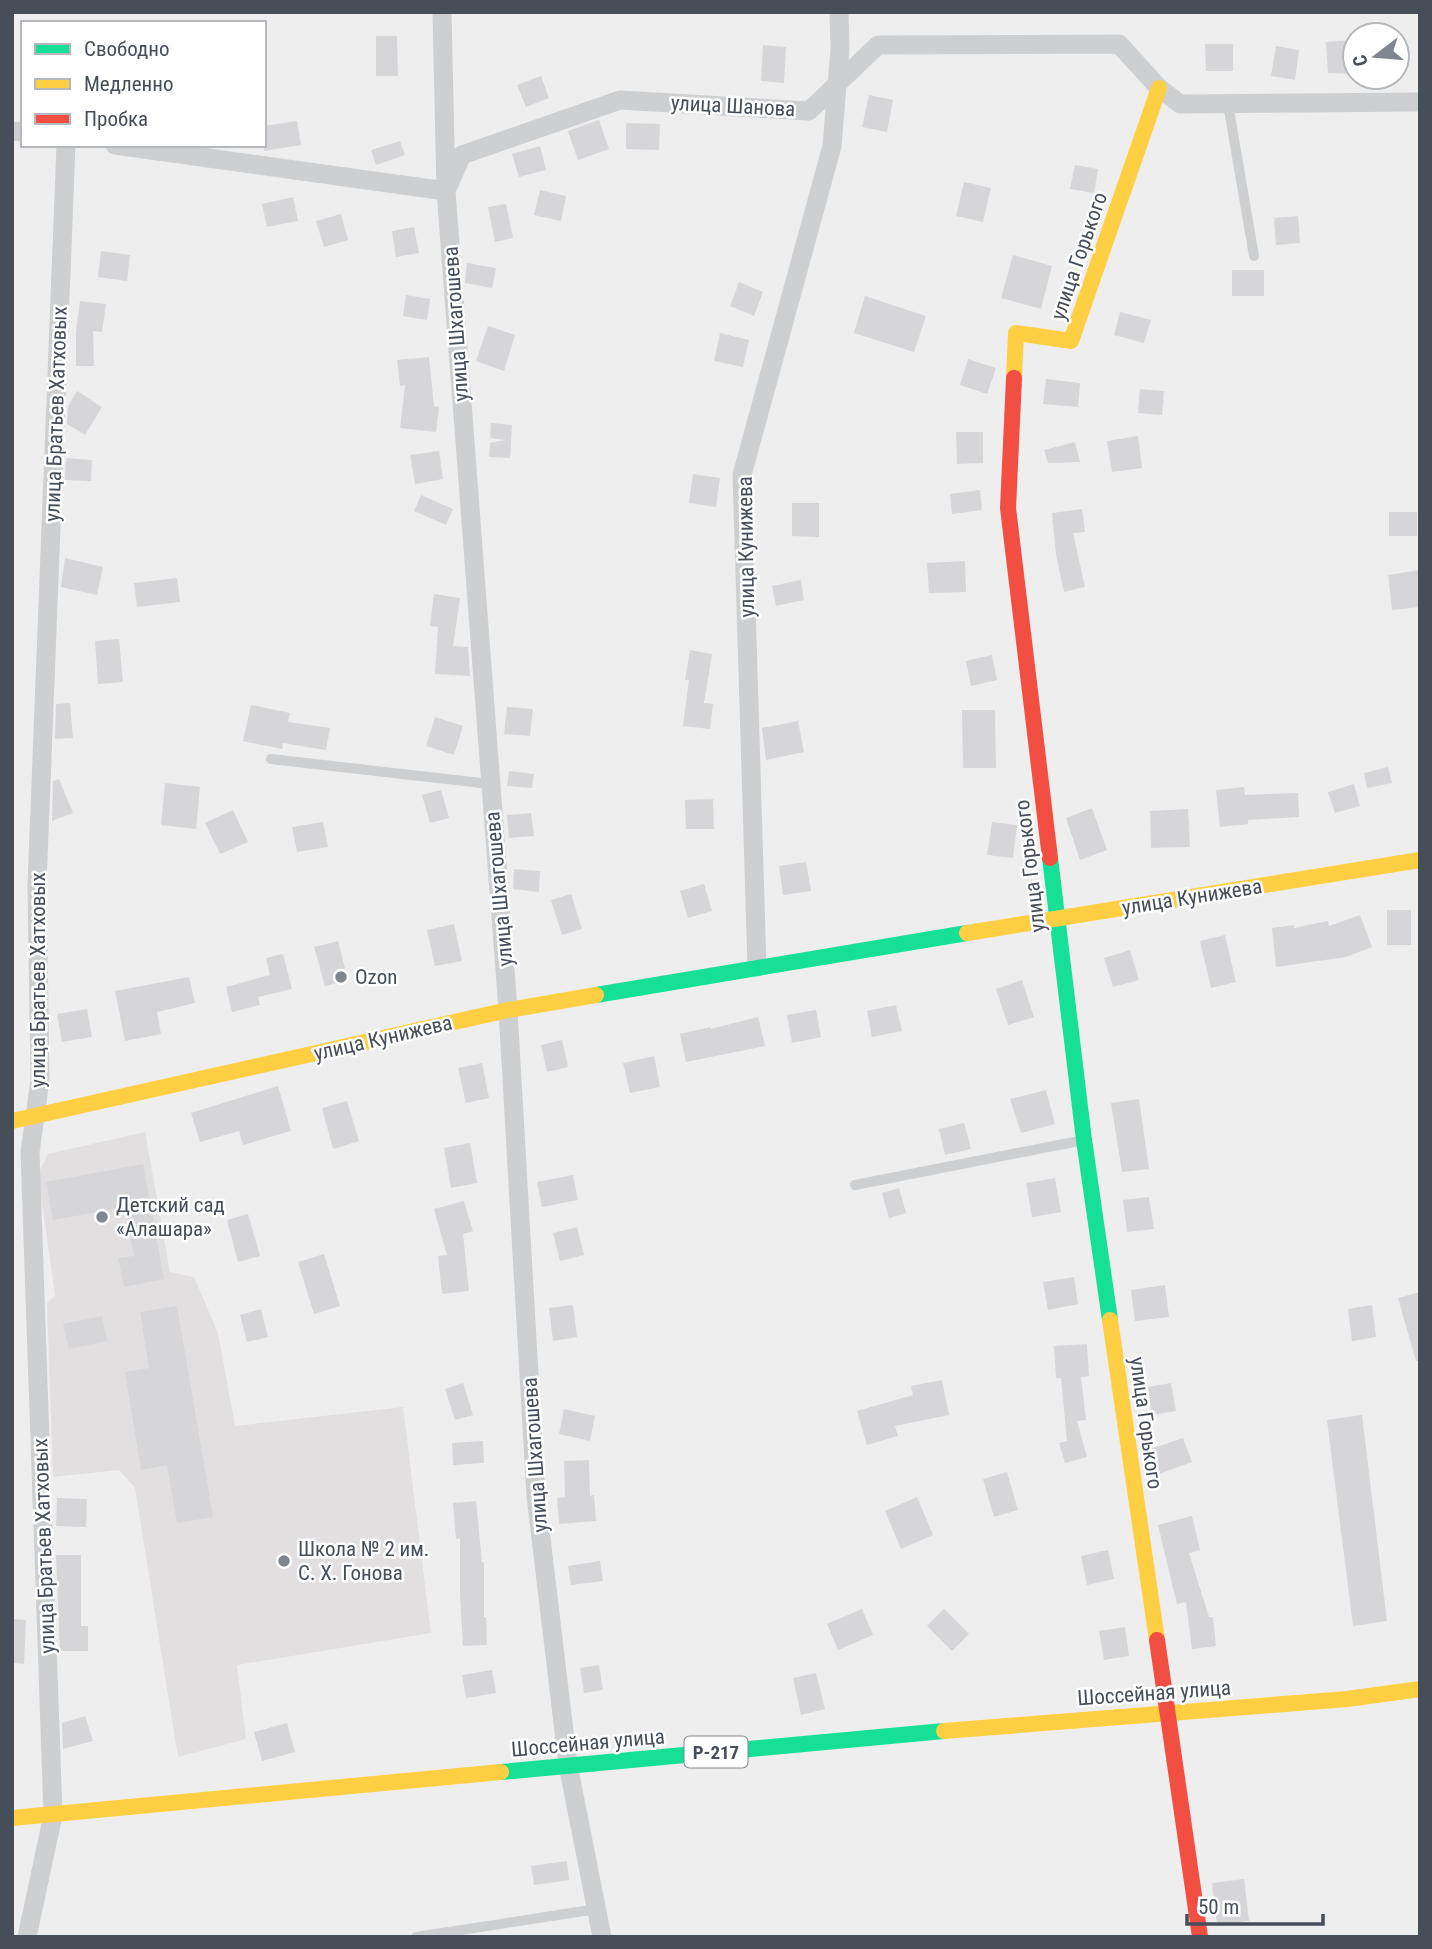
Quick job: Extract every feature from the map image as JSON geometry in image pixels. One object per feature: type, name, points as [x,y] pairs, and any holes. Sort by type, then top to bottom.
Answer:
[{"type":"main road","name":"улица Горького","points":[[1159,88],[1071,341],[1016,333],[1008,508],[1084,1140],[1200,1937]]},
{"type":"main road","name":"улица Кунижева","points":[[12,1121],[508,1010],[1420,860]]},
{"type":"main road","name":"Шоссейная улица","points":[[12,1818],[568,1765],[1348,1699],[1420,1689]]},
{"type":"street","name":"улица Шхагошева","points":[[442,12],[446,191],[508,1010],[536,1496],[568,1765],[602,1937]]},
{"type":"street","name":"улица Кунижева","points":[[757,967],[742,475],[832,146],[840,49],[839,12]]},
{"type":"street","name":"улица Шанова","points":[[446,191],[462,155],[620,100],[809,111],[878,46],[1119,44],[1159,88],[1180,104],[1420,102]]},
{"type":"street","name":"улица Братьев Хатховых","points":[[27,1937],[53,1815],[30,1152],[40,1080],[37,885],[66,147]]},
{"type":"street","points":[[129,147],[446,191]]},
{"type":"lane","points":[[1228,104],[1254,256]]},
{"type":"lane","points":[[271,760],[490,784]]},
{"type":"lane","points":[[855,1185],[1084,1140]]},
{"type":"lane","points":[[416,1937],[597,1909]]},
{"type":"shaded area","name":"Школа № 2 им. С. Х. Гонова","points":[[145,1132],[170,1272],[194,1277],[218,1333],[235,1426],[403,1407],[431,1633],[237,1665],[246,1739],[178,1757],[135,1488],[119,1470],[53,1477],[47,1303],[55,1295],[38,1174],[48,1154]]},
{"type":"building","points":[[376,36],[397,36],[398,76],[376,76]]},
{"type":"building","points":[[1341,41],[1341,73],[1328,73],[1326,42]]},
{"type":"building","points":[[1205,44],[1233,44],[1233,71],[1206,71]]},
{"type":"building","points":[[763,45],[786,47],[784,83],[761,81]]},
{"type":"building","points":[[1276,46],[1299,50],[1295,80],[1271,76]]},
{"type":"building","points":[[541,76],[549,98],[526,107],[517,85]]},
{"type":"building","points":[[869,95],[893,100],[887,132],[862,127]]},
{"type":"building","points":[[599,120],[609,149],[578,160],[568,131]]},
{"type":"building","points":[[297,121],[301,145],[264,151],[266,126]]},
{"type":"building","points":[[626,123],[660,124],[659,150],[626,149]]},
{"type":"building","points":[[400,141],[405,155],[376,165],[371,150]]},
{"type":"building","points":[[540,146],[546,170],[519,177],[512,154]]},
{"type":"building","points":[[1075,165],[1098,169],[1094,193],[1070,189]]},
{"type":"building","points":[[964,182],[991,188],[983,222],[956,216]]},
{"type":"building","points":[[540,190],[566,196],[561,221],[534,215]]},
{"type":"building","points":[[293,197],[298,221],[267,227],[262,204]]},
{"type":"building","points":[[506,204],[513,238],[495,242],[488,207]]},
{"type":"building","points":[[341,214],[348,240],[324,247],[316,221]]},
{"type":"building","points":[[1298,216],[1300,243],[1276,245],[1274,218]]},
{"type":"building","points":[[414,227],[419,253],[396,257],[392,231]]},
{"type":"building","points":[[101,251],[130,255],[127,281],[98,277]]},
{"type":"building","points":[[1013,255],[1052,266],[1041,309],[1001,298]]},
{"type":"building","points":[[467,263],[496,268],[492,288],[465,283]]},
{"type":"building","points":[[1232,270],[1264,270],[1264,296],[1232,296]]},
{"type":"building","points":[[739,282],[763,292],[754,316],[730,306]]},
{"type":"building","points":[[406,295],[430,299],[427,320],[403,316]]},
{"type":"building","points":[[865,296],[926,316],[914,352],[854,333]]},
{"type":"building","points":[[80,301],[106,304],[102,332],[93,331],[94,366],[76,366]]},
{"type":"building","points":[[1120,312],[1151,320],[1144,343],[1114,335]]},
{"type":"building","points":[[488,326],[515,335],[504,371],[476,361]]},
{"type":"building","points":[[720,333],[749,340],[743,367],[714,361]]},
{"type":"building","points":[[429,357],[434,406],[439,407],[436,432],[400,428],[405,385],[400,386],[397,360]]},
{"type":"building","points":[[968,359],[996,368],[987,394],[960,385]]},
{"type":"building","points":[[1046,379],[1080,383],[1078,407],[1043,404]]},
{"type":"building","points":[[1140,389],[1164,391],[1162,415],[1138,413]]},
{"type":"building","points":[[77,391],[102,407],[85,435],[67,424],[68,406]]},
{"type":"building","points":[[491,423],[512,425],[510,458],[489,457],[490,443],[505,440],[490,438]]},
{"type":"building","points":[[956,432],[983,432],[983,463],[957,464]]},
{"type":"building","points":[[1138,436],[1142,468],[1112,472],[1107,441]]},
{"type":"building","points":[[1075,442],[1080,462],[1048,463],[1044,450]]},
{"type":"building","points":[[439,451],[443,479],[415,484],[410,455]]},
{"type":"building","points":[[66,458],[92,460],[91,481],[65,480]]},
{"type":"building","points":[[693,474],[720,478],[716,507],[689,503]]},
{"type":"building","points":[[980,490],[982,510],[952,514],[950,494]]},
{"type":"building","points":[[421,495],[453,509],[446,525],[414,511]]},
{"type":"building","points":[[792,503],[819,503],[819,537],[792,536]]},
{"type":"building","points":[[1082,509],[1085,532],[1073,533],[1085,587],[1064,592],[1056,555],[1052,513]]},
{"type":"building","points":[[1389,512],[1417,512],[1417,536],[1389,536]]},
{"type":"building","points":[[65,558],[103,567],[97,595],[61,587]]},
{"type":"building","points":[[965,561],[966,592],[929,593],[927,563]]},
{"type":"building","points":[[1419,570],[1420,607],[1392,610],[1388,575]]},
{"type":"building","points":[[177,578],[180,602],[137,607],[134,583]]},
{"type":"building","points":[[801,580],[804,600],[776,606],[772,586]]},
{"type":"building","points":[[434,594],[460,598],[453,646],[468,647],[470,676],[435,674],[438,627],[430,626]]},
{"type":"building","points":[[119,639],[123,682],[98,684],[95,641]]},
{"type":"building","points":[[690,650],[712,654],[704,703],[713,704],[710,729],[683,726],[689,680],[685,680]]},
{"type":"building","points":[[992,655],[997,680],[971,686],[966,661]]},
{"type":"building","points":[[70,703],[73,738],[55,739],[56,704]]},
{"type":"building","points":[[251,705],[290,713],[288,722],[330,728],[326,750],[283,743],[282,749],[243,741]]},
{"type":"building","points":[[507,707],[533,709],[530,736],[504,734]]},
{"type":"building","points":[[962,710],[995,710],[996,768],[963,768]]},
{"type":"building","points":[[435,717],[463,726],[454,755],[426,746]]},
{"type":"building","points":[[798,721],[804,752],[766,760],[762,728]]},
{"type":"building","points":[[1388,767],[1392,783],[1367,788],[1364,773]]},
{"type":"building","points":[[509,771],[534,774],[532,788],[507,786]]},
{"type":"building","points":[[59,779],[73,813],[52,821],[53,781]]},
{"type":"building","points":[[165,783],[200,787],[196,829],[161,825]]},
{"type":"building","points":[[1354,784],[1360,806],[1335,813],[1328,792]]},
{"type":"building","points":[[1244,787],[1245,795],[1298,793],[1299,817],[1248,820],[1248,824],[1220,827],[1216,790]]},
{"type":"building","points":[[441,790],[449,818],[430,823],[422,795]]},
{"type":"building","points":[[713,799],[714,829],[686,829],[685,800]]},
{"type":"building","points":[[1092,808],[1107,850],[1080,860],[1066,818]]},
{"type":"building","points":[[1188,809],[1190,847],[1151,848],[1150,811]]},
{"type":"building","points":[[233,810],[248,842],[220,854],[205,823]]},
{"type":"building","points":[[531,813],[534,836],[509,838],[507,815]]},
{"type":"building","points":[[323,822],[328,847],[297,852],[292,827]]},
{"type":"building","points":[[992,822],[1017,825],[1013,858],[987,855]]},
{"type":"building","points":[[806,862],[811,891],[783,895],[779,866]]},
{"type":"building","points":[[514,869],[540,871],[539,892],[513,889]]},
{"type":"building","points":[[704,884],[712,911],[688,918],[680,891]]},
{"type":"building","points":[[571,894],[582,929],[562,935],[551,900]]},
{"type":"building","points":[[1387,910],[1411,910],[1411,945],[1387,945]]},
{"type":"building","points":[[1360,915],[1372,947],[1346,957],[1276,967],[1272,928],[1294,925],[1294,928],[1328,921],[1329,926]]},
{"type":"building","points":[[454,924],[462,961],[435,966],[427,930]]},
{"type":"building","points":[[1225,935],[1236,982],[1211,988],[1200,941]]},
{"type":"building","points":[[338,941],[348,980],[325,986],[314,947]]},
{"type":"building","points":[[1130,950],[1139,980],[1113,987],[1104,958]]},
{"type":"building","points":[[283,954],[292,989],[258,997],[260,1005],[232,1012],[226,987],[270,975],[266,958]]},
{"type":"building","points":[[189,977],[195,1003],[157,1012],[161,1034],[125,1041],[115,991]]},
{"type":"building","points":[[1022,980],[1034,1017],[1008,1025],[996,989]]},
{"type":"building","points":[[896,1005],[902,1031],[872,1037],[867,1011]]},
{"type":"building","points":[[87,1009],[92,1037],[62,1042],[57,1014]]},
{"type":"building","points":[[816,1010],[821,1037],[792,1043],[787,1015]]},
{"type":"building","points":[[758,1017],[765,1046],[686,1062],[680,1034]]},
{"type":"building","points":[[562,1040],[568,1067],[547,1072],[541,1045]]},
{"type":"building","points":[[654,1056],[660,1087],[630,1093],[623,1063]]},
{"type":"building","points":[[482,1063],[489,1098],[466,1103],[458,1068]]},
{"type":"building","points":[[278,1086],[291,1131],[243,1145],[239,1131],[200,1142],[191,1113]]},
{"type":"building","points":[[1046,1090],[1055,1124],[1021,1133],[1010,1099]]},
{"type":"building","points":[[1139,1099],[1149,1169],[1122,1172],[1111,1103]]},
{"type":"building","points":[[347,1101],[359,1141],[333,1149],[322,1108]]},
{"type":"building","points":[[964,1123],[971,1149],[945,1155],[939,1129]]},
{"type":"building","points":[[470,1143],[477,1183],[451,1188],[444,1148]]},
{"type":"building","points":[[143,1164],[164,1279],[124,1287],[118,1258],[134,1256],[125,1207],[53,1220],[46,1182]]},
{"type":"building","points":[[573,1175],[578,1200],[542,1207],[537,1182]]},
{"type":"building","points":[[1055,1178],[1061,1212],[1032,1217],[1026,1183]]},
{"type":"building","points":[[899,1188],[906,1213],[889,1218],[882,1193]]},
{"type":"building","points":[[1149,1197],[1154,1229],[1127,1232],[1123,1200]]},
{"type":"building","points":[[464,1201],[473,1231],[463,1234],[469,1291],[442,1294],[438,1256],[447,1255],[434,1209]]},
{"type":"building","points":[[248,1214],[260,1256],[238,1262],[227,1220]]},
{"type":"building","points":[[577,1227],[584,1255],[560,1261],[553,1233]]},
{"type":"building","points":[[324,1254],[340,1306],[314,1314],[298,1262]]},
{"type":"building","points":[[1074,1277],[1078,1304],[1048,1310],[1043,1282]]},
{"type":"building","points":[[1165,1285],[1169,1317],[1135,1321],[1131,1290]]},
{"type":"building","points":[[1420,1292],[1420,1360],[1416,1361],[1398,1298]]},
{"type":"building","points":[[573,1305],[577,1337],[553,1341],[549,1308]]},
{"type":"building","points":[[1372,1305],[1376,1337],[1352,1341],[1348,1309]]},
{"type":"building","points":[[177,1306],[213,1517],[177,1523],[167,1465],[141,1470],[125,1372],[149,1368],[140,1312]]},
{"type":"building","points":[[261,1309],[268,1337],[247,1342],[240,1315]]},
{"type":"building","points":[[102,1316],[107,1341],[69,1349],[63,1324]]},
{"type":"building","points":[[1087,1344],[1089,1376],[1081,1377],[1086,1420],[1077,1421],[1087,1457],[1065,1463],[1059,1443],[1067,1441],[1061,1378],[1056,1378],[1054,1346]]},
{"type":"building","points":[[942,1380],[949,1415],[895,1426],[898,1436],[867,1445],[857,1411],[913,1395],[911,1386]]},
{"type":"building","points":[[463,1383],[473,1415],[455,1420],[445,1389]]},
{"type":"building","points":[[1171,1383],[1176,1411],[1152,1415],[1148,1387]]},
{"type":"building","points":[[564,1409],[595,1416],[590,1441],[559,1434]]},
{"type":"building","points":[[1362,1415],[1387,1621],[1353,1626],[1327,1420]]},
{"type":"building","points":[[1183,1438],[1192,1462],[1156,1475],[1148,1450]]},
{"type":"building","points":[[483,1441],[484,1463],[453,1465],[452,1443]]},
{"type":"building","points":[[589,1460],[590,1496],[594,1495],[596,1521],[559,1524],[557,1498],[565,1497],[564,1461]]},
{"type":"building","points":[[1007,1472],[1018,1510],[994,1517],[983,1479]]},
{"type":"building","points":[[917,1497],[933,1535],[901,1549],[885,1511]]},
{"type":"building","points":[[57,1498],[87,1499],[86,1527],[56,1526]]},
{"type":"building","points":[[476,1501],[484,1562],[487,1645],[463,1646],[460,1538],[456,1539],[453,1503]]},
{"type":"building","points":[[1192,1516],[1200,1550],[1189,1553],[1209,1617],[1213,1617],[1216,1646],[1192,1649],[1186,1602],[1177,1604],[1158,1525]]},
{"type":"building","points":[[1108,1550],[1114,1579],[1087,1585],[1081,1556]]},
{"type":"building","points":[[56,1555],[81,1555],[81,1626],[88,1626],[88,1651],[60,1651]]},
{"type":"building","points":[[600,1561],[603,1581],[571,1585],[568,1566]]},
{"type":"building","points":[[862,1609],[873,1635],[838,1650],[827,1624]]},
{"type":"building","points":[[944,1609],[969,1634],[952,1651],[927,1626]]},
{"type":"building","points":[[12,1619],[26,1620],[24,1664],[12,1663]]},
{"type":"building","points":[[1125,1627],[1129,1656],[1104,1660],[1099,1631]]},
{"type":"building","points":[[599,1665],[603,1690],[584,1693],[580,1668]]},
{"type":"building","points":[[492,1670],[496,1693],[466,1698],[462,1675]]},
{"type":"building","points":[[816,1673],[825,1709],[801,1715],[793,1678]]},
{"type":"building","points":[[85,1716],[93,1741],[63,1749],[62,1723]]},
{"type":"building","points":[[287,1723],[295,1752],[262,1761],[254,1732]]},
{"type":"building","points":[[567,1861],[569,1880],[534,1885],[531,1866]]},
{"type":"building","points":[[1244,1879],[1249,1921],[1217,1925],[1212,1883]]},
{"type":"traffic: fast","points":[[1050,858],[1084,1140],[1110,1320]]},
{"type":"traffic: fast","points":[[596,995],[967,933]]},
{"type":"traffic: fast","points":[[501,1772],[944,1731]]},
{"type":"traffic: slow","points":[[1014,378],[1016,333],[1071,341],[1159,88]]},
{"type":"traffic: slow","points":[[967,933],[1420,860]]},
{"type":"traffic: slow","points":[[12,1121],[508,1010],[596,995]]},
{"type":"traffic: slow","points":[[1110,1320],[1157,1640]]},
{"type":"traffic: slow","points":[[944,1731],[1347,1699],[1420,1689]]},
{"type":"traffic: slow","points":[[12,1818],[501,1772]]},
{"type":"traffic: jam","points":[[1014,378],[1008,508],[1050,858]]},
{"type":"traffic: jam","points":[[1157,1640],[1200,1937]]},
{"type":"place","name":"Ozon","points":[[341,977]]},
{"type":"place","name":"Детский сад «Алашара»","points":[[102,1217]]},
{"type":"place","name":"Школа № 2 им. С. Х. Гонова","points":[[284,1561]]}]
